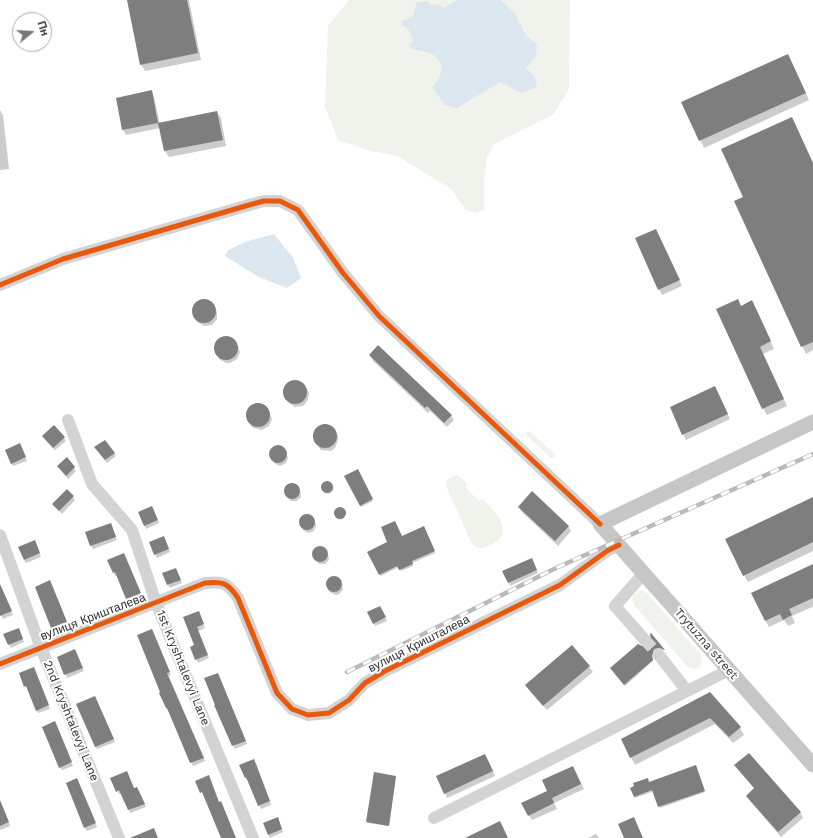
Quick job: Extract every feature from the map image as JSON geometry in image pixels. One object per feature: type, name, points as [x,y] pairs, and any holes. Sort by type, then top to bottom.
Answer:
[{"type":"main road","points":[[600,524],[813,422]]},
{"type":"main road","name":"Trytuzna street","points":[[600,524],[813,765]]},
{"type":"street","points":[[0,285],[63,259],[264,200],[280,201],[298,210],[343,273],[379,316],[600,524]]},
{"type":"street","name":"1st Kryshtalevyi Lane","points":[[68,420],[92,484],[132,530],[156,603],[253,838]]},
{"type":"street","name":"2nd Kryshtalevyi Lane","points":[[0,535],[41,648],[119,838]]},
{"type":"street","name":"вулиця Кришталева","points":[[0,664],[205,583],[217,582],[230,586],[238,598],[277,693],[292,709],[308,715],[329,713],[349,700],[365,683],[385,671],[560,585],[607,551],[619,545]]},
{"type":"street","points":[[644,573],[615,606],[644,639]]},
{"type":"street","points":[[658,655],[688,691]]},
{"type":"street","points":[[434,818],[729,670]]},
{"type":"shaded area","points":[[349,0],[570,0],[569,88],[554,114],[494,144],[487,157],[484,181],[484,209],[477,213],[466,210],[451,189],[398,156],[371,151],[338,140],[325,106],[328,26]]},
{"type":"shaded area","points":[[456,0],[500,0],[514,12],[527,37],[537,44],[536,56],[526,68],[535,77],[537,87],[521,93],[500,82],[457,108],[445,105],[432,87],[441,72],[440,62],[433,54],[413,49],[408,46],[413,41],[409,31],[402,25],[401,21],[412,16],[418,2],[428,1],[431,5],[439,4],[443,8]]},
{"type":"shaded area","points":[[274,234],[293,258],[301,278],[287,288],[259,277],[225,256],[228,250],[248,241]]},
{"type":"shaded area","points":[[529,431],[555,454],[555,458],[551,458],[527,436],[527,432]]},
{"type":"shaded area","points":[[456,475],[467,484],[465,487],[479,501],[482,499],[496,513],[501,522],[503,532],[498,541],[479,548],[476,547],[470,540],[447,488],[446,483],[448,479]]},
{"type":"shaded area","points":[[641,590],[647,593],[700,654],[702,660],[700,667],[693,669],[687,666],[634,605],[632,598],[636,592]]},
{"type":"building","points":[[127,0],[187,0],[198,53],[140,65]]},
{"type":"building","points":[[788,54],[806,93],[699,141],[681,102]]},
{"type":"building","points":[[152,90],[158,123],[122,130],[116,98]]},
{"type":"building","points":[[217,111],[223,140],[164,151],[158,123]]},
{"type":"building","points":[[792,117],[813,163],[813,342],[801,347],[734,201],[743,197],[721,149]]},
{"type":"building","points":[[656,229],[680,280],[658,290],[635,238]]},
{"type":"building","points":[[204,299],[213,302],[216,311],[213,320],[204,323],[195,320],[192,311],[195,302]]},
{"type":"building","points":[[738,299],[741,306],[752,300],[771,341],[760,347],[784,399],[762,409],[716,309]]},
{"type":"building","points":[[226,336],[235,339],[238,348],[235,357],[226,360],[217,357],[214,348],[217,339]]},
{"type":"building","points":[[378,345],[452,415],[444,423],[427,406],[425,408],[369,355]]},
{"type":"building","points":[[295,380],[304,383],[307,392],[304,401],[295,404],[286,401],[283,392],[286,383]]},
{"type":"building","points":[[715,386],[728,414],[682,435],[670,407]]},
{"type":"building","points":[[258,403],[267,406],[270,415],[267,424],[258,427],[249,424],[246,415],[249,406]]},
{"type":"building","points":[[325,424],[334,427],[337,436],[334,445],[325,448],[316,445],[313,436],[316,427]]},
{"type":"building","points":[[54,425],[65,437],[53,448],[42,436]]},
{"type":"building","points":[[105,440],[115,453],[105,460],[94,447]]},
{"type":"building","points":[[20,443],[26,457],[11,464],[5,450]]},
{"type":"building","points":[[278,445],[284,448],[287,454],[284,460],[278,463],[272,460],[269,454],[272,448]]},
{"type":"building","points":[[67,457],[75,467],[66,476],[57,466]]},
{"type":"building","points":[[358,469],[373,499],[360,506],[344,476]]},
{"type":"building","points":[[325,481],[329,481],[333,487],[329,493],[325,493],[321,489],[321,485]]},
{"type":"building","points":[[292,483],[298,485],[300,491],[298,497],[292,499],[286,497],[284,491],[286,485]]},
{"type":"building","points":[[67,489],[74,496],[59,511],[52,504]]},
{"type":"building","points":[[532,491],[569,526],[555,541],[518,507]]},
{"type":"building","points":[[813,497],[813,542],[743,576],[725,539]]},
{"type":"building","points":[[152,506],[158,520],[144,526],[138,512]]},
{"type":"building","points":[[338,507],[342,507],[346,513],[342,519],[338,519],[334,515],[334,511]]},
{"type":"building","points":[[307,514],[313,516],[315,522],[313,528],[307,530],[301,528],[299,522],[301,516]]},
{"type":"building","points":[[395,521],[402,536],[424,526],[435,551],[412,561],[413,564],[399,570],[397,566],[379,575],[367,552],[387,542],[381,527]]},
{"type":"building","points":[[111,523],[116,537],[90,546],[85,532]]},
{"type":"building","points":[[164,536],[169,549],[154,555],[149,542]]},
{"type":"building","points":[[35,540],[40,553],[24,560],[18,547]]},
{"type":"building","points":[[320,546],[326,548],[328,554],[326,560],[320,562],[314,560],[312,554],[314,548]]},
{"type":"building","points":[[124,553],[141,593],[126,599],[115,572],[113,573],[107,560]]},
{"type":"building","points":[[532,558],[537,570],[508,583],[502,571]]},
{"type":"building","points":[[813,564],[813,598],[789,609],[792,615],[783,620],[780,614],[765,621],[751,593]]},
{"type":"building","points":[[176,568],[181,580],[167,585],[162,573]]},
{"type":"building","points":[[334,576],[340,578],[342,584],[340,590],[334,592],[328,590],[326,584],[328,578]]},
{"type":"building","points":[[50,580],[67,622],[51,628],[35,587]]},
{"type":"building","points":[[0,584],[12,611],[0,616]]},
{"type":"building","points":[[380,606],[386,617],[373,624],[367,612]]},
{"type":"building","points":[[199,611],[204,624],[197,627],[208,655],[195,660],[190,647],[194,645],[183,617]]},
{"type":"building","points":[[19,628],[23,639],[8,645],[3,634]]},
{"type":"building","points":[[152,629],[170,672],[167,673],[204,758],[190,763],[167,708],[159,693],[160,692],[137,635]]},
{"type":"building","points":[[651,633],[665,650],[658,648],[654,649],[652,656],[653,660],[624,685],[610,668],[638,644],[642,646],[649,645],[651,641]]},
{"type":"building","points":[[572,645],[590,666],[543,706],[525,685]]},
{"type":"building","points":[[75,649],[83,668],[64,675],[57,657]]},
{"type":"building","points":[[34,667],[49,705],[36,711],[19,673]]},
{"type":"building","points":[[218,673],[246,741],[232,746],[204,678]]},
{"type":"building","points":[[710,692],[741,727],[729,737],[710,718],[630,758],[621,739]]},
{"type":"building","points":[[95,696],[114,739],[95,747],[76,704]]},
{"type":"building","points":[[55,721],[72,762],[59,768],[42,727]]},
{"type":"building","points":[[749,753],[801,812],[778,832],[746,796],[754,788],[734,765]]},
{"type":"building","points":[[485,754],[493,771],[444,794],[436,776]]},
{"type":"building","points":[[254,759],[270,801],[258,806],[246,777],[245,778],[239,765]]},
{"type":"building","points":[[696,765],[705,791],[658,807],[652,790],[634,797],[630,788],[634,786],[633,783],[648,778],[649,782]]},
{"type":"building","points":[[573,766],[581,784],[552,798],[554,803],[528,816],[521,803],[547,791],[542,780]]},
{"type":"building","points":[[127,771],[134,788],[137,787],[145,804],[128,810],[119,790],[116,792],[110,778]]},
{"type":"building","points":[[374,772],[396,776],[389,826],[366,822]]},
{"type":"building","points":[[209,775],[219,802],[221,801],[236,838],[221,838],[202,792],[200,793],[195,781]]},
{"type":"building","points":[[77,778],[96,823],[84,828],[66,783]]},
{"type":"building","points":[[0,800],[9,822],[0,826]]},
{"type":"building","points":[[278,817],[282,829],[268,835],[263,823]]},
{"type":"building","points":[[634,817],[643,838],[624,838],[618,824]]},
{"type":"building","points":[[500,821],[508,838],[465,838]]},
{"type":"building","points":[[154,828],[158,838],[130,838]]},
{"type":"tunnel","points":[[644,639],[659,655]]},
{"type":"railway","points":[[347,672],[556,568],[813,454]]},
{"type":"cycle path","points":[[0,285],[63,259],[249,205],[264,201],[280,201],[298,210],[343,273],[379,316],[600,524]]},
{"type":"cycle path","points":[[0,664],[205,583],[216,582],[228,586],[238,598],[277,693],[292,709],[308,715],[329,713],[349,700],[365,683],[385,671],[560,585],[607,551],[619,545]]}]
